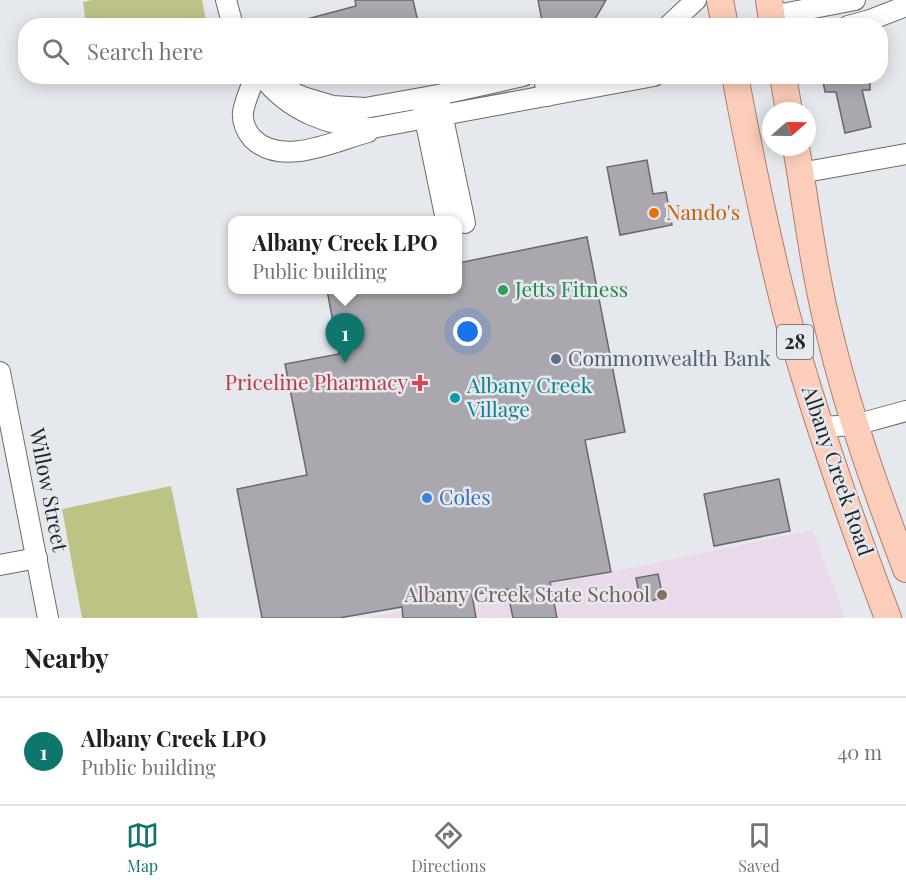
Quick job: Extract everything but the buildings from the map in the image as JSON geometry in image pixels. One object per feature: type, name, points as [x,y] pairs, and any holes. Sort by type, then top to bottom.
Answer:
[{"type":"main road","points":[[720,0],[723,18]]},
{"type":"main road","name":"Albany Creek Road","points":[[737,84],[775,268],[787,313],[824,434],[887,616]]},
{"type":"main road","points":[[784,84],[787,102]]},
{"type":"main road","name":"Albany Creek Road","points":[[797,156],[813,255],[829,332],[855,425],[906,569]]},
{"type":"street","points":[[226,0],[231,18]]},
{"type":"street","points":[[677,18],[696,0]]},
{"type":"street","points":[[766,17],[855,0]]},
{"type":"street","points":[[875,18],[906,6]]},
{"type":"street","points":[[252,84],[243,118],[249,135],[266,148],[279,152],[297,151],[385,127],[611,84]]},
{"type":"street","points":[[269,84],[283,100],[301,111],[348,126],[385,127]]},
{"type":"street","points":[[281,84],[303,97],[344,108],[376,106],[488,84]]},
{"type":"street","points":[[523,84],[525,101]]},
{"type":"street","points":[[545,84],[547,96]]},
{"type":"street","points":[[429,96],[455,216]]},
{"type":"street","points":[[800,173],[906,154]]},
{"type":"street","name":"Willow Street","points":[[0,372],[48,618]]},
{"type":"street","points":[[824,434],[906,411]]},
{"type":"street","points":[[0,565],[37,558]]},
{"type":"shaded area","name":"Albany Creek State School","points":[[813,530],[845,618],[365,618],[611,572]]},
{"type":"green space","points":[[92,0],[202,0],[206,18],[85,18],[83,2]]},
{"type":"green space","points":[[171,486],[198,618],[82,618],[62,509]]},
{"type":"place","name":"Nando's","points":[[654,213]]},
{"type":"place","name":"Jetts Fitness","points":[[503,290]]},
{"type":"place","name":"Commonwealth Bank","points":[[556,359]]},
{"type":"place","name":"Albany Creek LPO","points":[[345,363]]},
{"type":"place","name":"Priceline Pharmacy","points":[[420,383]]},
{"type":"place","name":"Albany Creek Village","points":[[455,398]]},
{"type":"place","name":"Coles","points":[[427,498]]},
{"type":"place","name":"Albany Creek State School","points":[[662,595]]}]
